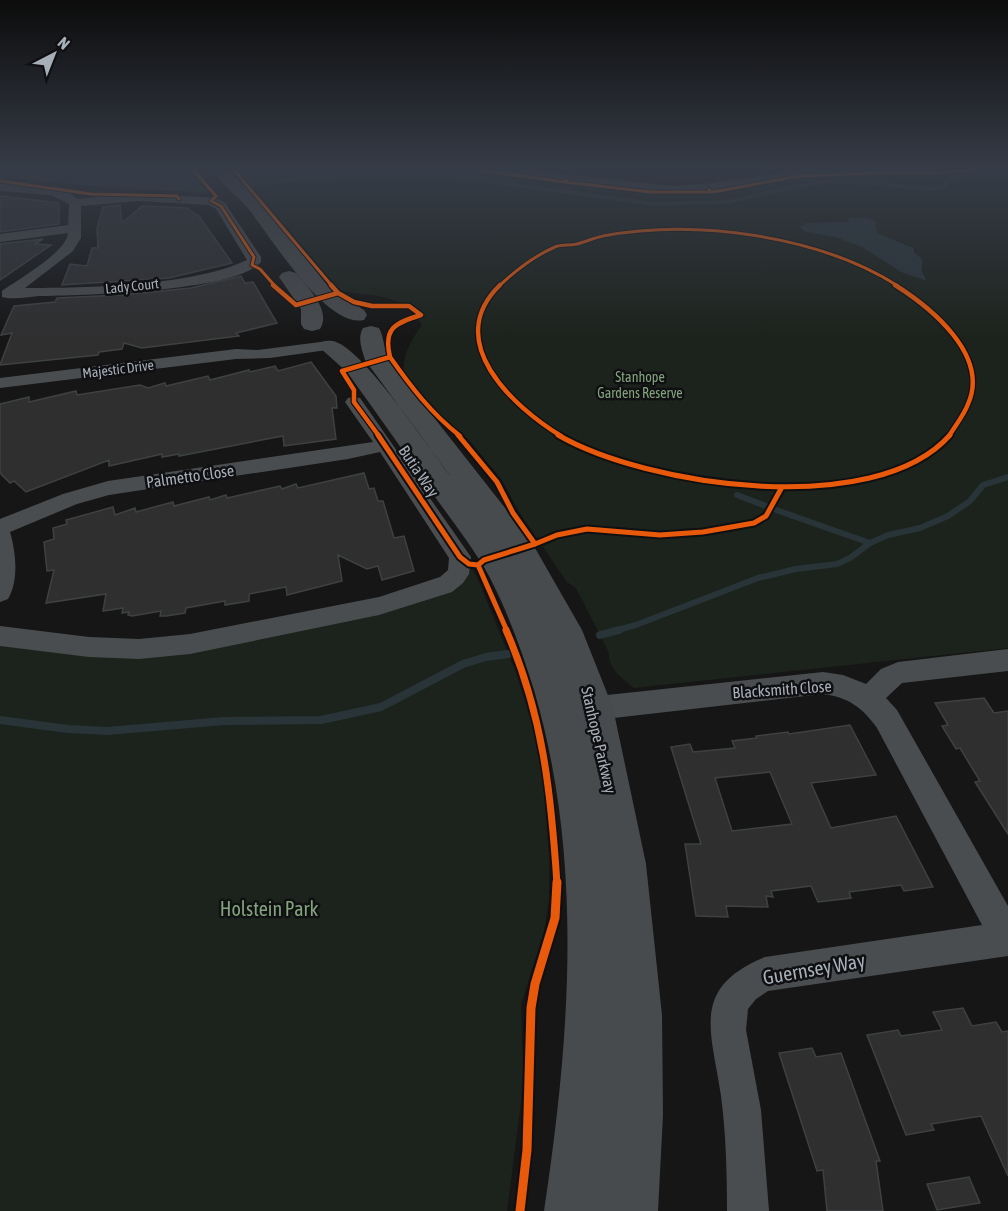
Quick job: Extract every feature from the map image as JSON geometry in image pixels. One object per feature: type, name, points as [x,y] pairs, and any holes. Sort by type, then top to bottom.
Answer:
[{"type":"main road","points":[[254,227],[308,302],[314,318],[311,326]]},
{"type":"main road","points":[[271,227],[324,294],[364,324]]},
{"type":"main road","points":[[311,326],[332,315],[364,324]]},
{"type":"main road","points":[[329,346],[359,342],[364,324]]},
{"type":"main road","name":"Stanhope Parkway","points":[[364,324],[377,360],[520,549],[563,670],[624,864],[637,1015],[636,1115],[629,1211]]},
{"type":"main road","name":"Stanhope Parkway","points":[[311,326],[309,335],[311,339],[329,346],[355,367],[482,540],[563,670],[589,914],[591,998],[588,1079],[573,1211]]},
{"type":"street","name":"Lady Court","points":[[5,295],[81,291],[232,273],[252,265],[255,260],[234,227]]},
{"type":"street","points":[[0,238],[75,228],[71,244],[60,257],[5,295]]},
{"type":"street","name":"Majestic Drive","points":[[236,354],[248,348],[282,339],[311,326]]},
{"type":"street","name":"Majestic Drive","points":[[0,383],[236,354],[249,356],[329,346]]},
{"type":"street","name":"Butia Way","points":[[0,636],[139,649],[190,644],[379,606],[444,586],[459,572],[460,557],[354,402]]},
{"type":"street","name":"Palmetto Close","points":[[0,528],[70,499],[108,488],[348,453],[385,445]]},
{"type":"street","points":[[0,533],[5,556],[0,593]]},
{"type":"street","points":[[868,698],[884,682],[898,673],[1008,660]]},
{"type":"street","name":"Blacksmith Close","points":[[563,670],[823,683],[849,687],[868,698],[887,719],[1008,939]]},
{"type":"street","name":"Guernsey Way","points":[[748,1211],[747,1167],[740,1095],[728,1040],[728,1024],[735,996],[744,986],[765,974],[1008,939]]},
{"type":"green space","name":"Stanhope Gardens Reserve","points":[[286,227],[1008,227],[1008,648],[634,688],[614,669],[609,653],[576,588],[567,582],[519,512],[502,480],[469,440],[439,415],[404,371],[406,353],[422,325],[406,307],[389,298],[345,292],[338,288]],"holes":[[[886,239],[897,240],[914,248],[927,281],[898,269],[883,259]]]},
{"type":"green space","name":"Holstein Park","points":[[469,569],[473,570],[479,582],[516,673],[531,721],[543,781],[549,856],[549,899],[544,931],[521,1005],[523,1067],[521,1102],[507,1211],[0,1211],[0,644],[98,657],[362,618],[410,605],[452,590]]},
{"type":"shaded area","points":[[799,227],[876,227],[877,233],[914,248],[914,252],[922,259],[922,271],[927,281],[901,272],[862,247],[835,237],[806,232]]},
{"type":"building","points":[[0,227],[40,227],[0,232]]},
{"type":"building","points":[[206,227],[232,263],[169,278],[62,285],[70,264],[87,266],[92,248],[98,248],[97,228]]},
{"type":"building","points":[[43,239],[35,244],[51,245],[0,280],[0,244]]},
{"type":"building","points":[[241,276],[245,283],[253,282],[277,323],[236,333],[239,336],[142,348],[124,343],[122,349],[99,352],[98,355],[0,365],[12,333],[1,335],[14,306],[55,302],[57,298],[191,288]]},
{"type":"building","points":[[311,362],[336,396],[337,408],[332,408],[336,439],[284,446],[283,436],[179,456],[179,454],[162,457],[162,454],[109,466],[109,460],[26,492],[14,481],[10,483],[0,473],[0,404],[29,397],[29,402],[76,391],[77,395],[140,385],[148,388],[165,383],[166,386],[208,376],[210,380],[275,366],[278,371]]},
{"type":"building","points":[[364,473],[369,489],[374,488],[378,501],[383,501],[394,538],[404,536],[414,571],[382,580],[378,566],[367,569],[338,555],[342,581],[287,595],[286,587],[249,594],[249,601],[225,605],[225,601],[186,608],[185,613],[166,616],[160,616],[161,611],[132,616],[128,615],[129,612],[122,613],[123,608],[103,611],[106,594],[46,603],[54,570],[47,571],[44,542],[54,539],[53,528],[67,524],[66,520],[113,507],[115,515],[135,508],[136,512],[173,502],[174,506],[209,497],[210,500],[226,495],[227,498],[280,486],[282,489],[296,484],[298,488]]},
{"type":"building","points":[[984,698],[994,713],[1008,711],[1008,834],[975,782],[980,781],[960,748],[956,749],[942,726],[948,725],[935,703]]},
{"type":"building","points":[[850,725],[876,775],[811,783],[831,828],[896,816],[933,887],[904,891],[901,885],[849,892],[851,898],[818,902],[811,886],[771,891],[773,897],[766,896],[768,907],[726,906],[728,917],[696,916],[685,844],[701,844],[671,747],[690,744],[693,752],[735,748],[732,741],[788,732],[789,734]],"holes":[[[770,772],[792,824],[732,831],[715,778]]]},
{"type":"building","points":[[963,1008],[972,1026],[996,1022],[1002,1032],[1008,1031],[1008,1176],[981,1116],[931,1124],[934,1130],[906,1135],[867,1035],[898,1030],[901,1036],[942,1030],[933,1012]]},
{"type":"building","points":[[812,1048],[816,1057],[841,1053],[880,1161],[876,1161],[883,1211],[827,1211],[823,1170],[817,1171],[779,1053]]},
{"type":"building","points":[[969,1177],[980,1203],[937,1210],[927,1184]]},
{"type":"waterway","points":[[870,543],[888,535],[920,528],[948,516],[970,501],[983,485],[1008,477]]},
{"type":"waterway","points":[[737,495],[766,506]]},
{"type":"waterway","points":[[776,510],[870,543]]},
{"type":"waterway","points":[[614,631],[636,625],[758,578],[796,569],[837,564],[850,558],[870,543]]},
{"type":"waterway","points":[[600,635],[619,630]]},
{"type":"waterway","points":[[0,720],[68,729],[107,731],[224,721],[321,720],[381,707],[463,664],[486,657],[508,654]]},
{"type":"cycle path","points":[[234,227],[254,257],[252,265],[260,269],[270,282],[296,305],[338,293],[354,302],[372,306],[391,308],[409,306],[421,315],[398,323],[389,332],[390,357]]},
{"type":"cycle path","points":[[282,227],[338,293]]},
{"type":"cycle path","points":[[672,230],[744,235],[817,250],[852,262],[885,278],[915,297],[950,330],[962,348],[970,369],[972,391],[969,403],[949,437],[916,461],[873,476],[824,484],[773,486],[723,484],[642,469],[581,447],[542,425],[508,396],[484,359],[479,327],[485,305],[491,295],[525,264],[556,247],[565,244],[576,245],[613,234],[672,230]]},
{"type":"cycle path","points":[[390,357],[413,391],[437,418],[464,440],[497,482],[513,513],[535,544],[484,560],[478,565],[469,564],[460,557],[354,402],[354,390],[342,371],[390,357]]},
{"type":"cycle path","points":[[535,544],[557,535],[587,529],[660,535],[703,532],[754,523],[766,516],[782,487]]},
{"type":"cycle path","points":[[478,565],[511,641],[537,716],[553,820],[557,891],[555,918],[535,984],[531,1008],[527,1150],[520,1211]]}]
